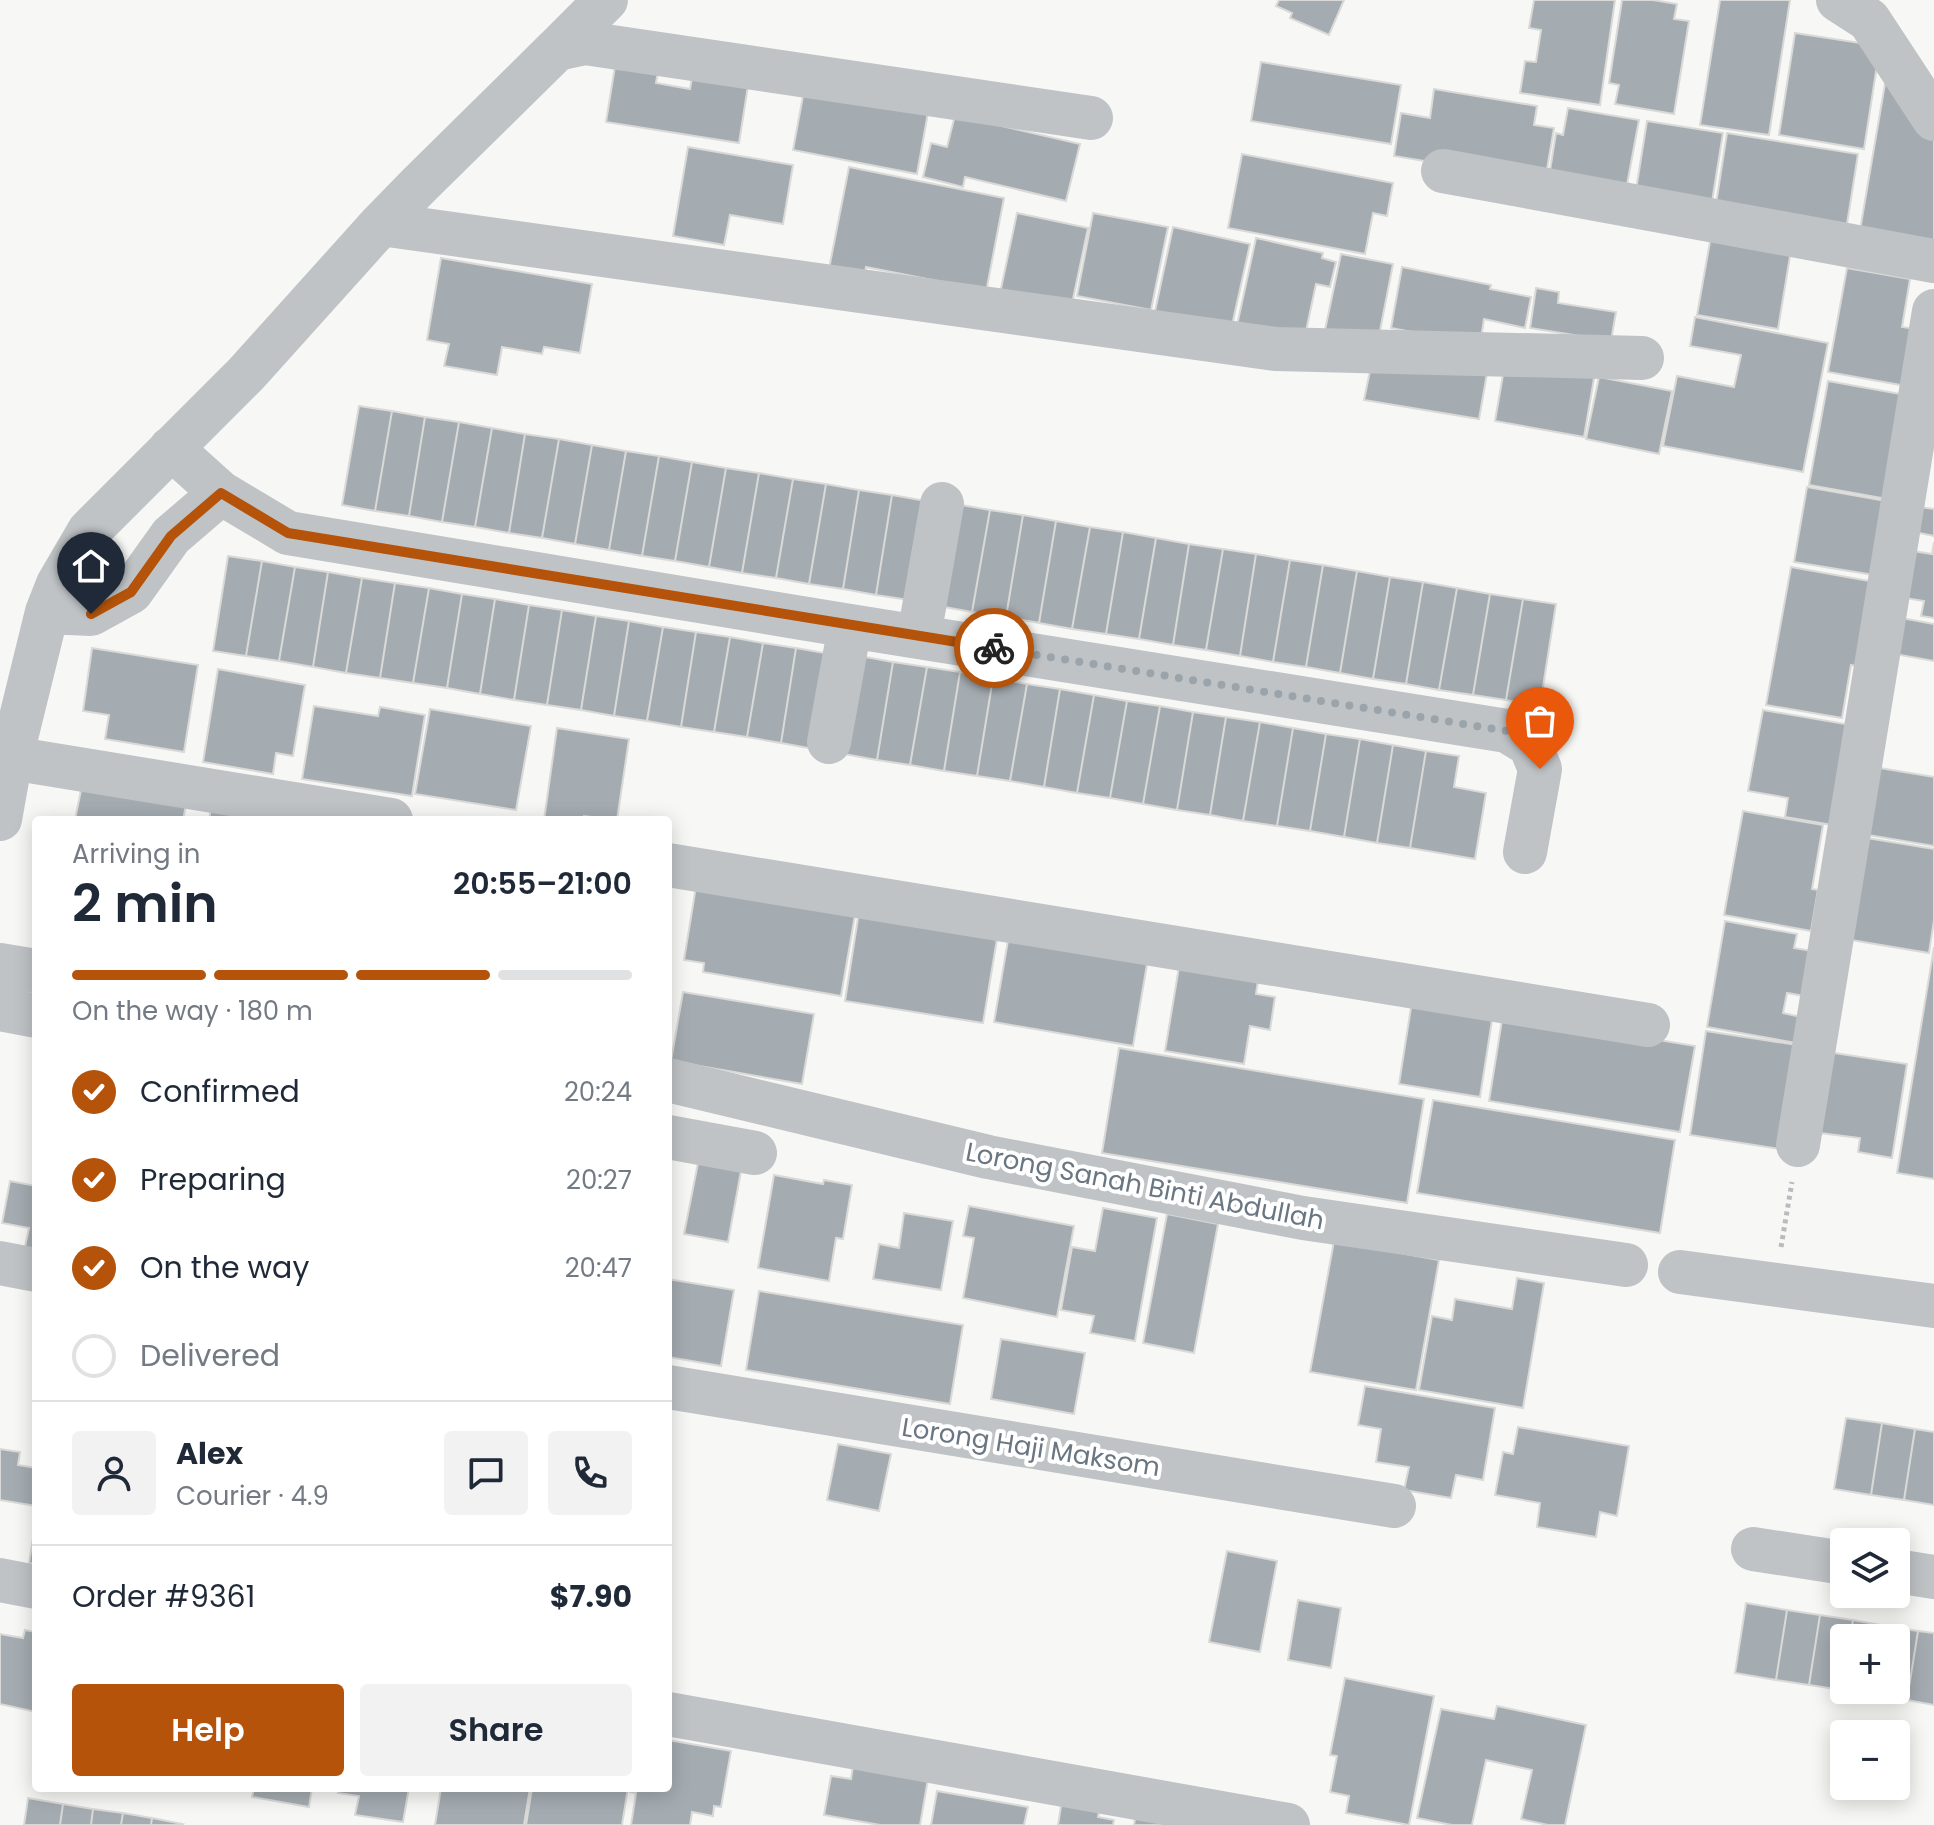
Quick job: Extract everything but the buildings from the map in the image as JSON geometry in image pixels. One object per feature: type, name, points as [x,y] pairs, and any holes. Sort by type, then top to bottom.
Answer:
[{"type":"street","points":[[0,819],[11,758],[47,612],[58,584],[89,531],[246,374],[381,224],[606,0]]},
{"type":"street","points":[[1838,0],[1869,20],[1934,119]]},
{"type":"street","points":[[557,49],[585,43],[1091,118]]},
{"type":"street","points":[[1443,171],[1934,261]]},
{"type":"street","points":[[381,224],[1276,349],[1642,358]]},
{"type":"street","points":[[1798,1145],[1934,311]]},
{"type":"street","points":[[171,448],[221,493],[288,533],[1507,731],[1530,745],[1540,769],[1525,852]]},
{"type":"street","points":[[47,612],[91,614],[131,592],[171,536],[221,493]]},
{"type":"street","points":[[919,636],[942,504]]},
{"type":"street","points":[[829,742],[850,626]]},
{"type":"street","points":[[11,758],[366,816]]},
{"type":"street","points":[[672,866],[1648,1025]]},
{"type":"street","points":[[0,965],[32,970]]},
{"type":"street","points":[[0,1009],[32,1015]]},
{"type":"street","name":"Lorong Sanah Binti Abdullah","points":[[672,1081],[988,1157],[1303,1218],[1626,1265]]},
{"type":"street","points":[[672,1138],[755,1153]]},
{"type":"street","points":[[1680,1272],[1934,1306]]},
{"type":"street","name":"Lorong Haji Maksom","points":[[672,1388],[1394,1506]]},
{"type":"street","points":[[1753,1549],[1830,1561]]},
{"type":"street","points":[[1910,1573],[1934,1577]]},
{"type":"street","points":[[0,1580],[32,1586]]},
{"type":"street","points":[[672,1715],[1288,1825]]},
{"type":"path","points":[[1775,1285],[1798,1145]]},
{"type":"way so far","points":[[994,648],[1507,731],[1530,745],[1540,769]]},
{"type":"route","points":[[91,614],[131,592],[171,536],[221,493],[288,533],[994,648]]}]
